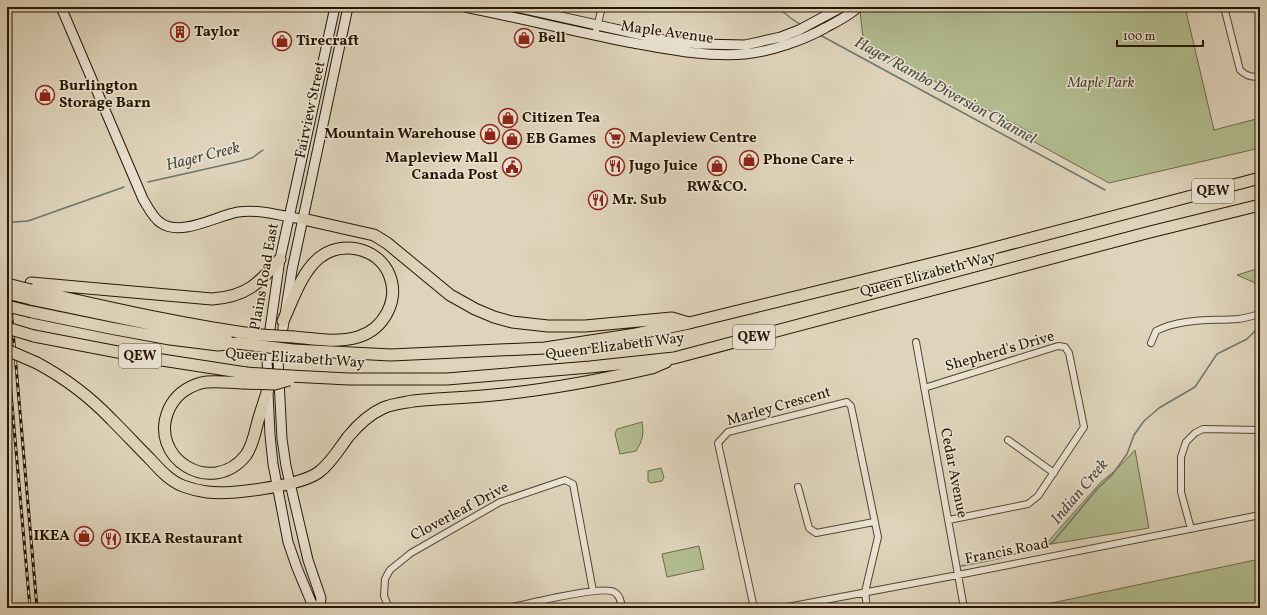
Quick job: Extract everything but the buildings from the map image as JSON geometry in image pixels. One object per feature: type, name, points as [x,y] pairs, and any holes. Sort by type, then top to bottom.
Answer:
[{"type":"highway","name":"Queen Elizabeth Way","points":[[7,306],[110,328],[170,339],[218,345],[237,343],[294,350],[391,355],[545,348],[636,334],[690,323],[975,253],[1260,178]]},
{"type":"highway","name":"Queen Elizabeth Way","points":[[7,328],[34,336],[245,378],[292,377],[349,379],[447,379],[545,371],[674,358],[1150,232],[1260,205]]},
{"type":"highway","points":[[303,219],[374,235],[387,243],[450,295],[475,309],[494,317],[512,322],[548,326],[586,326],[672,318],[690,323]]},
{"type":"highway","points":[[7,284],[209,328],[260,335],[329,340],[347,339],[364,335],[377,326],[387,313],[392,299],[391,281],[385,268],[375,257],[366,251],[357,248],[343,248],[325,254],[315,262],[309,270],[283,321]]},
{"type":"highway","points":[[7,293],[31,290],[223,299],[238,295],[253,287],[280,259]]},
{"type":"highway","points":[[7,280],[31,290],[168,329],[217,337],[237,343]]},
{"type":"highway","points":[[7,332],[34,336]]},
{"type":"highway","points":[[7,350],[37,364],[69,383],[89,398],[106,413],[163,472],[181,486],[194,490],[221,493],[278,486],[308,479],[319,473],[331,460],[349,435],[365,420],[383,408],[401,403],[494,395],[557,387],[652,368],[674,358]]},
{"type":"highway","points":[[245,378],[202,383],[186,389],[178,395],[166,416],[164,429],[171,452],[184,466],[195,471],[212,473],[225,471],[238,464],[247,453],[254,438],[268,389]]},
{"type":"main road","name":"Plains Road East","points":[[61,7],[143,199],[157,220],[167,226],[176,228],[192,226],[238,212],[263,212],[290,217],[280,259],[267,359],[270,435],[273,464],[290,548],[312,604],[316,608]]},
{"type":"main road","name":"Fairview Street","points":[[290,217],[332,25],[334,7]]},
{"type":"main road","name":"Fairview Street","points":[[303,219],[348,7]]},
{"type":"main road","points":[[338,50],[353,7]]},
{"type":"main road","name":"Maple Avenue","points":[[465,7],[595,36],[692,54],[730,55],[747,54],[783,46],[821,30],[858,7]]},
{"type":"main road","name":"Maple Avenue","points":[[516,7],[669,41],[700,44],[745,44],[781,37],[799,30],[842,7]]},
{"type":"main road","points":[[290,217],[303,219]]},
{"type":"main road","name":"Plains Road East","points":[[303,219],[283,321],[278,360],[278,383],[282,439],[290,484],[308,560],[321,598],[320,608]]},
{"type":"street","points":[[595,36],[602,7]]},
{"type":"street","points":[[1224,7],[1240,70],[1245,74],[1254,77],[1260,76]]},
{"type":"street","points":[[1151,343],[1156,331],[1168,325],[1204,320],[1239,318],[1260,314]]},
{"type":"street","name":"Cedar Avenue","points":[[916,342],[964,608]]},
{"type":"street","name":"Shepherd's Drive","points":[[924,388],[1058,346],[1065,348],[1069,353],[1084,427],[1038,496],[1028,504],[949,520]]},
{"type":"street","name":"Marley Crescent","points":[[754,608],[718,443],[728,432],[847,402],[851,406],[878,537],[865,592]]},
{"type":"street","points":[[1191,528],[1181,492],[1181,457],[1186,442],[1195,433],[1203,429],[1260,430]]},
{"type":"street","points":[[1008,440],[1054,473]]},
{"type":"street","name":"Cloverleaf Drive","points":[[389,608],[384,596],[385,579],[390,570],[411,553],[500,502],[564,480],[573,484],[593,591]]},
{"type":"street","points":[[798,487],[809,528],[816,533],[874,522]]},
{"type":"street","name":"Francis Road","points":[[782,608],[958,575],[1260,515]]},
{"type":"street","points":[[508,608],[593,591],[608,590],[614,592],[620,599],[622,608]]},
{"type":"street","points":[[865,592],[867,608]]},
{"type":"green space","name":"Maple Park","points":[[867,7],[1185,7],[1214,130],[1260,118],[1260,148],[1109,183],[1029,139],[1033,134],[891,58],[864,47],[860,11]]},
{"type":"green space","points":[[1260,268],[1260,285],[1237,275]]},
{"type":"green space","points":[[642,422],[642,437],[636,451],[620,454],[615,434],[617,429]]},
{"type":"green space","points":[[1135,450],[1149,528],[1045,545],[1101,482],[1118,468]]},
{"type":"green space","points":[[661,468],[664,477],[662,481],[651,483],[648,481],[648,471]]},
{"type":"green space","points":[[699,546],[704,569],[667,577],[662,554]]},
{"type":"green space","points":[[1260,559],[1260,604],[1237,608],[1028,608]]},
{"type":"waterway","name":"Hager/Rambo Diversion Channel","points":[[777,7],[801,25]]},
{"type":"waterway","name":"Hager/Rambo Diversion Channel","points":[[820,35],[1105,190]]},
{"type":"waterway","name":"Hager Creek","points":[[148,182],[252,158],[263,150]]},
{"type":"waterway","name":"Hager Creek","points":[[13,222],[28,221],[124,187]]},
{"type":"waterway","name":"Indian Creek","points":[[961,566],[997,559],[1052,543],[1098,488],[1112,475],[1127,454],[1134,435],[1144,421],[1159,408],[1195,387],[1217,354],[1247,339],[1256,330],[1260,329]]},
{"type":"railway","points":[[7,262],[37,608]]},
{"type":"railway","points":[[7,348],[30,608]]},
{"type":"place","name":"Taylor","points":[[180,32]]},
{"type":"place","name":"Bell","points":[[524,38]]},
{"type":"place","name":"Tirecraft","points":[[282,41]]},
{"type":"place","name":"Burlington Storage Barn","points":[[45,95]]},
{"type":"place","name":"Citizen Tea","points":[[508,118]]},
{"type":"place","name":"Mountain Warehouse","points":[[490,134]]},
{"type":"place","name":"Mapleview Centre","points":[[615,138]]},
{"type":"place","name":"EB Games","points":[[512,139]]},
{"type":"place","name":"Phone Care +","points":[[749,160]]},
{"type":"place","name":"Jugo Juice","points":[[615,166]]},
{"type":"place","name":"RW&CO.","points":[[717,166]]},
{"type":"place","name":"Mapleview Mall Canada Post","points":[[512,167]]},
{"type":"place","name":"Mr. Sub","points":[[598,200]]},
{"type":"place","name":"IKEA","points":[[84,536]]},
{"type":"place","name":"IKEA Restaurant","points":[[111,539]]}]
